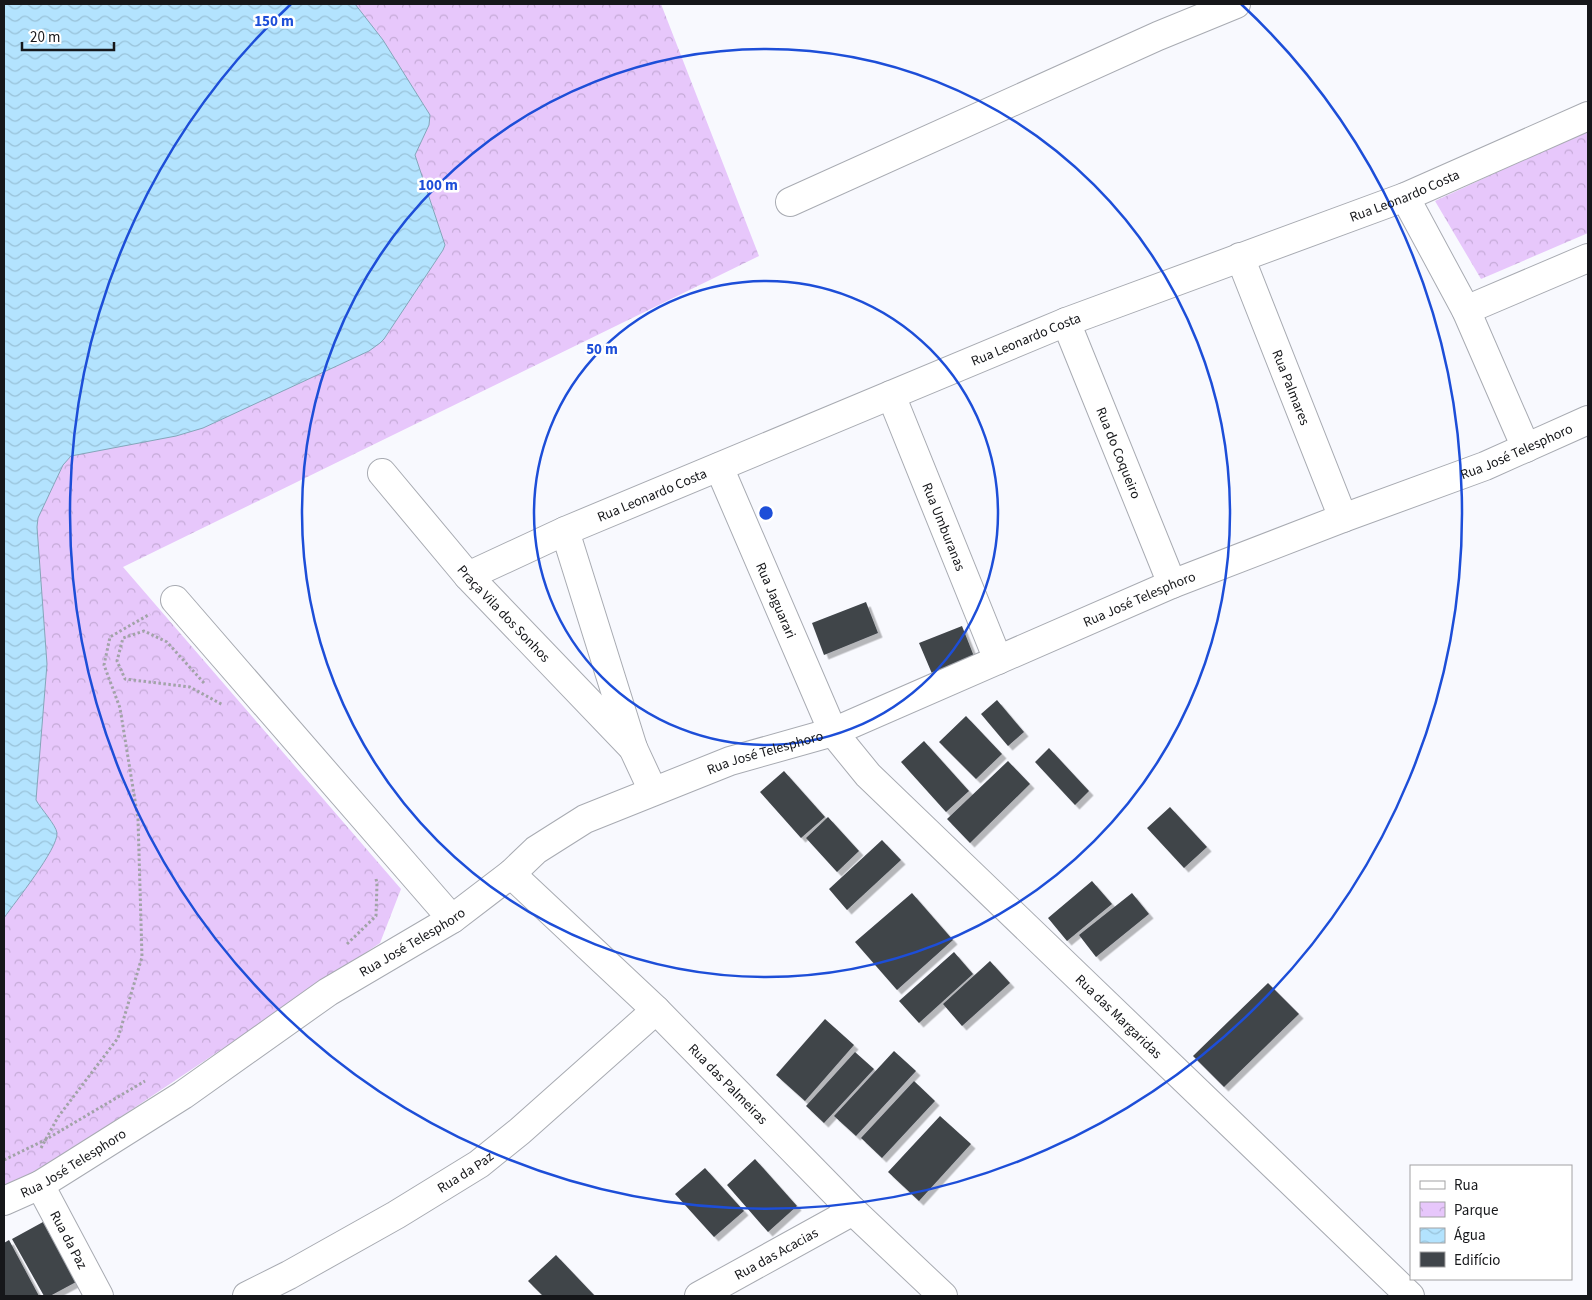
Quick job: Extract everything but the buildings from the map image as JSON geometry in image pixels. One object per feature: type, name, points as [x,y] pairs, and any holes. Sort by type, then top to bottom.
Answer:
[{"type":"street","points":[[790,202],[1158,36],[1236,4]]},
{"type":"street","name":"Rua Leonardo Costa","points":[[468,576],[565,531],[1066,322],[1405,197],[1588,116]]},
{"type":"street","points":[[1405,197],[1466,310],[1526,448]]},
{"type":"street","name":"Rua Palmares","points":[[1240,257],[1344,518]]},
{"type":"street","points":[[1466,310],[1588,258]]},
{"type":"street","name":"Rua do Coqueiro","points":[[1066,322],[1172,584]]},
{"type":"street","name":"Rua Umburanas","points":[[891,395],[998,660]]},
{"type":"street","name":"Rua José Telesphoro","points":[[4,1202],[40,1185],[183,1095],[328,992],[452,919],[511,874],[536,850],[585,819],[730,761],[833,732],[1172,584],[1485,466],[1588,420]]},
{"type":"street","name":"Rua Jaguarari","points":[[719,467],[833,732]]},
{"type":"street","name":"Praça Vila dos Sonhos","points":[[382,474],[468,576],[633,748]]},
{"type":"street","name":"Praça Vila dos Sonhos","points":[[565,531],[633,748],[653,791]]},
{"type":"street","points":[[175,600],[452,919]]},
{"type":"street","name":"Rua das Margaridas","points":[[833,732],[868,776],[1410,1296]]},
{"type":"street","name":"Rua das Palmeiras","points":[[511,874],[656,1010],[853,1211],[943,1296]]},
{"type":"street","name":"Rua da Paz","points":[[247,1296],[289,1275],[396,1215],[478,1164],[520,1131],[656,1010]]},
{"type":"street","name":"Rua da Paz","points":[[40,1185],[99,1296]]},
{"type":"street","name":"Rua das Acacias","points":[[699,1296],[853,1211]]},
{"type":"path","points":[[38,1153],[58,1117],[118,1038],[142,957],[138,819],[120,708],[104,665],[110,637],[175,600]]},
{"type":"path","points":[[210,690],[168,642],[144,632],[123,638],[117,662],[125,679],[190,687],[223,705]]},
{"type":"path","points":[[217,697],[230,712]]},
{"type":"path","points":[[340,950],[376,916],[378,883],[374,875]]},
{"type":"path","points":[[4,1160],[45,1140],[152,1076]]},
{"type":"green space","points":[[4,4],[661,4],[759,256],[123,567],[401,889],[380,943],[46,1167],[4,1188]]},
{"type":"green space","points":[[1586,131],[1588,135],[1588,233],[1481,279],[1435,201]]},
{"type":"water","points":[[4,4],[355,4],[383,40],[430,115],[429,125],[415,155],[445,245],[384,339],[369,351],[203,428],[176,436],[71,456],[63,465],[38,518],[37,527],[47,664],[36,800],[57,833],[51,851],[44,863],[4,918]]}]
